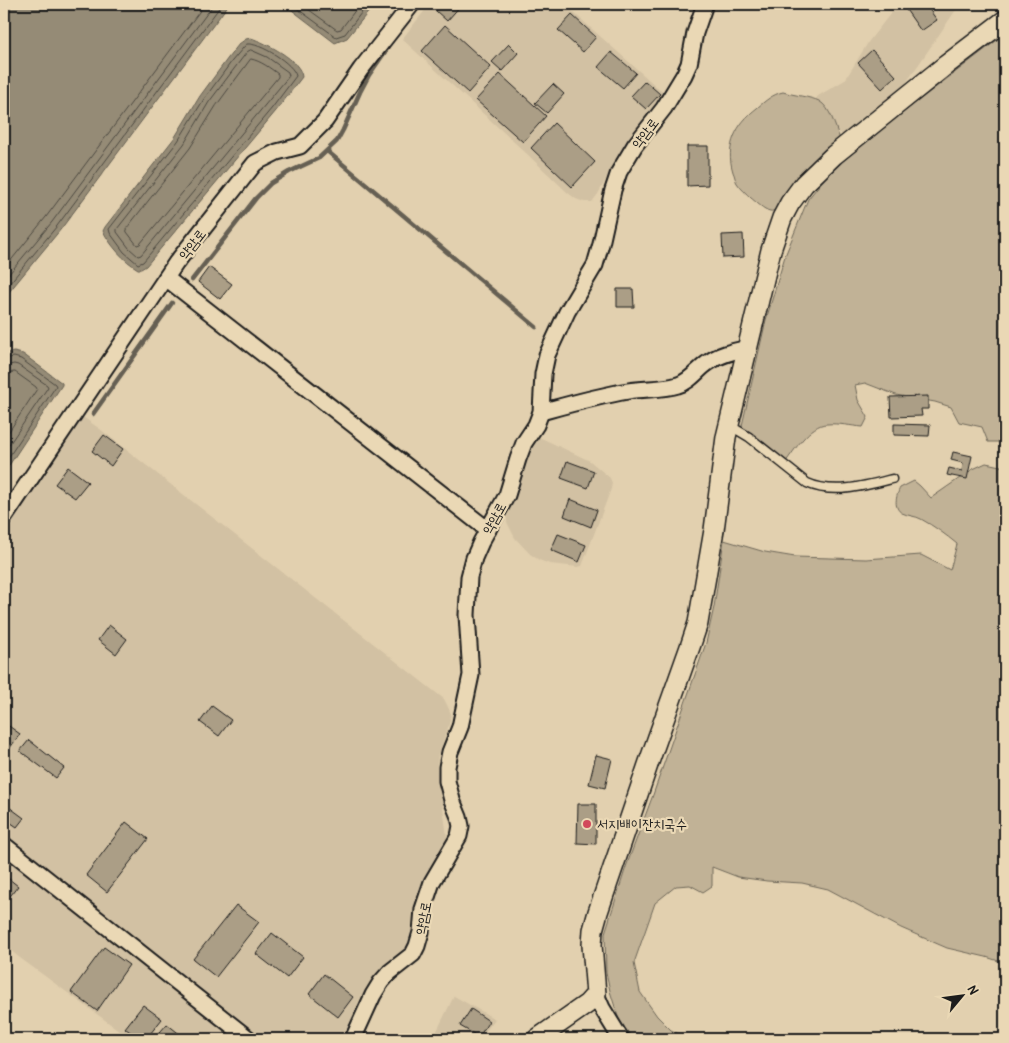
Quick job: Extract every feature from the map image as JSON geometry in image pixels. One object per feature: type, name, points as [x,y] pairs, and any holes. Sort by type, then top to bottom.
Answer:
[{"type":"street","name":"약암로","points":[[4,518],[176,263],[256,163],[277,152],[300,146],[326,121],[361,69],[412,4]]},
{"type":"street","name":"약암로","points":[[353,1039],[381,982],[390,972],[413,954],[421,932],[424,909],[432,882],[459,836],[460,817],[452,800],[447,781],[447,767],[450,752],[460,727],[471,675],[467,615],[469,577],[474,558],[507,495],[524,443],[536,425],[541,412],[542,374],[547,355],[567,312],[594,265],[619,172],[635,145],[664,108],[684,75],[689,64],[697,25],[705,4]]},
{"type":"street","points":[[621,1039],[596,994],[592,945],[593,930],[620,846],[698,623],[714,530],[726,437],[771,250],[790,203],[804,184],[834,155],[1005,20]]},
{"type":"street","points":[[166,278],[488,530]]},
{"type":"street","points":[[541,412],[607,395],[681,384],[716,357],[748,348]]},
{"type":"street","points":[[4,845],[249,1039]]},
{"type":"street","points":[[537,1039],[587,1004],[596,994]]},
{"type":"lane","points":[[729,425],[748,437],[800,479],[815,487],[854,488],[892,479]]},
{"type":"shaded area","points":[[430,4],[564,4],[667,96],[628,145],[592,202],[576,199],[568,193],[402,39]]},
{"type":"shaded area","points":[[898,4],[960,4],[895,99],[844,136],[837,131],[826,107],[815,100],[818,96],[845,80],[869,41]]},
{"type":"shaded area","points":[[1005,34],[1005,442],[988,442],[982,427],[959,422],[951,407],[896,395],[865,383],[855,385],[858,400],[868,417],[863,427],[836,424],[821,425],[803,439],[785,463],[741,430],[766,320],[785,256],[808,199],[829,173],[875,134]]},
{"type":"shaded area","points":[[783,92],[811,98],[823,104],[832,118],[840,139],[780,206],[771,211],[757,203],[737,183],[730,153],[734,136],[743,121],[766,100]]},
{"type":"shaded area","points":[[80,415],[444,699],[451,714],[438,755],[437,766],[447,836],[446,842],[431,867],[424,884],[413,919],[410,943],[405,950],[384,967],[365,989],[344,1039],[259,1039],[4,837],[4,530]]},
{"type":"shaded area","points":[[537,436],[590,461],[610,478],[612,483],[582,566],[550,564],[539,560],[530,554],[515,538],[507,522],[507,514],[519,483],[525,458]]},
{"type":"shaded area","points":[[986,463],[1005,467],[1005,963],[947,948],[901,928],[828,889],[802,883],[738,877],[712,867],[712,886],[703,892],[690,885],[676,886],[655,903],[634,963],[640,992],[657,1016],[671,1030],[689,1039],[633,1039],[619,1020],[610,991],[606,972],[605,933],[626,867],[706,643],[714,607],[724,540],[765,552],[795,557],[866,559],[921,555],[950,570],[957,544],[919,518],[899,511],[896,505],[897,495],[900,488],[914,481],[931,498],[973,469]]},
{"type":"shaded area","points":[[4,850],[244,1039],[131,1039],[20,958],[4,945]]},
{"type":"shaded area","points":[[454,996],[495,1019],[480,1039],[433,1039]]},
{"type":"water","points":[[4,4],[229,4],[61,229],[4,298]]},
{"type":"water","points":[[284,4],[375,4],[347,38],[335,43]]},
{"type":"water","points":[[251,38],[282,53],[296,64],[302,77],[276,111],[146,266],[138,269],[118,252],[103,231],[175,137],[200,96],[228,58],[239,44]]},
{"type":"water","points":[[7,353],[23,354],[62,383],[62,385],[4,473],[4,356]]},
{"type":"building","points":[[443,4],[462,4],[447,21],[436,11]]},
{"type":"building","points":[[902,4],[925,4],[937,20],[921,31]]},
{"type":"building","points":[[572,15],[596,37],[583,52],[558,30]]},
{"type":"building","points":[[445,25],[491,67],[468,93],[422,51]]},
{"type":"building","points":[[509,44],[518,53],[502,71],[492,62]]},
{"type":"building","points":[[872,50],[896,76],[882,89],[858,63]]},
{"type":"building","points":[[611,52],[636,73],[623,88],[598,67]]},
{"type":"building","points":[[500,74],[546,116],[523,142],[476,100]]},
{"type":"building","points":[[645,81],[660,94],[646,109],[631,96]]},
{"type":"building","points":[[553,84],[564,94],[547,113],[535,103]]},
{"type":"building","points":[[554,123],[595,162],[572,187],[531,148]]},
{"type":"building","points":[[687,146],[708,146],[708,185],[687,186]]},
{"type":"building","points":[[743,234],[744,257],[723,258],[722,235]]},
{"type":"building","points":[[209,267],[232,284],[220,299],[198,282]]},
{"type":"building","points":[[617,289],[633,289],[634,307],[617,307]]},
{"type":"building","points":[[928,396],[928,409],[921,409],[922,416],[891,417],[890,397]]},
{"type":"building","points":[[894,424],[930,425],[929,436],[894,435]]},
{"type":"building","points":[[104,435],[123,449],[111,466],[92,451]]},
{"type":"building","points":[[953,452],[972,456],[967,479],[947,475],[949,468],[962,471],[963,463],[951,460]]},
{"type":"building","points":[[567,461],[594,471],[588,488],[561,478]]},
{"type":"building","points":[[68,467],[88,482],[75,498],[55,484]]},
{"type":"building","points":[[570,499],[597,510],[591,527],[564,516]]},
{"type":"building","points":[[558,534],[586,545],[579,562],[551,550]]},
{"type":"building","points":[[109,625],[127,639],[116,654],[98,640]]},
{"type":"building","points":[[212,706],[231,720],[219,736],[200,722]]},
{"type":"building","points":[[6,724],[20,734],[4,756],[4,727]]},
{"type":"building","points":[[29,740],[64,768],[56,778],[20,751]]},
{"type":"building","points":[[596,755],[612,759],[605,788],[589,784]]},
{"type":"building","points":[[5,804],[24,818],[17,827],[4,818]]},
{"type":"building","name":"서지배이잔치국수","points":[[578,804],[596,804],[596,844],[577,843]]},
{"type":"building","points":[[126,822],[148,839],[107,892],[86,875]]},
{"type":"building","points":[[4,875],[18,886],[4,904]]},
{"type":"building","points":[[236,905],[259,922],[216,977],[193,959]]},
{"type":"building","points":[[272,933],[303,957],[287,978],[256,954]]},
{"type":"building","points":[[104,947],[129,965],[97,1011],[71,992]]},
{"type":"building","points":[[324,974],[353,997],[338,1017],[309,994]]},
{"type":"building","points":[[143,1005],[162,1019],[146,1039],[139,1039],[125,1028]]},
{"type":"building","points":[[471,1009],[489,1021],[479,1037],[460,1026]]},
{"type":"building","points":[[167,1024],[182,1036],[179,1039],[154,1039]]},
{"type":"waterway","points":[[192,280],[256,198],[271,183],[319,158],[337,141],[369,75],[387,49]]},
{"type":"waterway","points":[[327,151],[536,327]]},
{"type":"waterway","points":[[93,414],[172,303]]},
{"type":"place","name":"서지배이잔치국수","points":[[587,824]]}]
